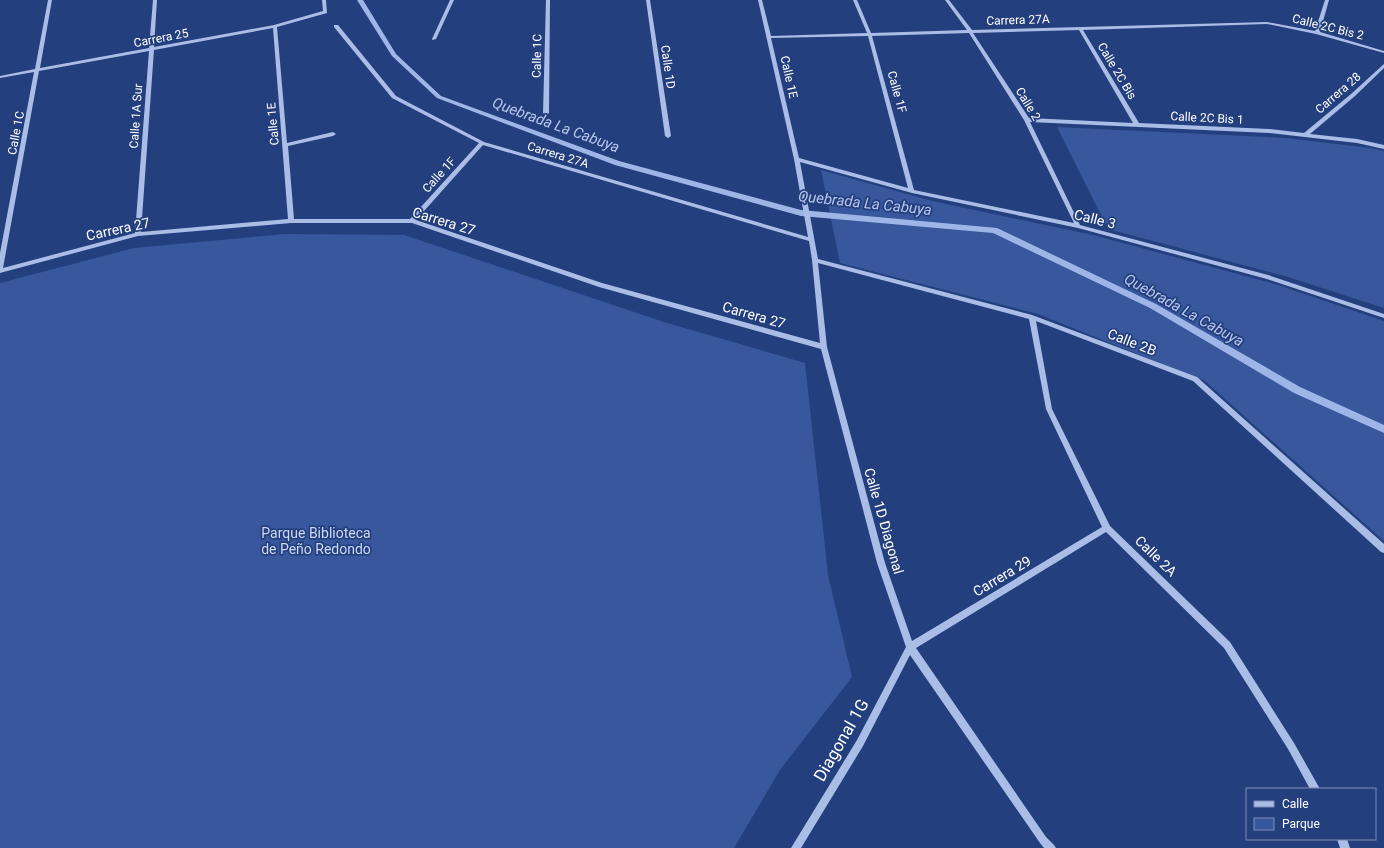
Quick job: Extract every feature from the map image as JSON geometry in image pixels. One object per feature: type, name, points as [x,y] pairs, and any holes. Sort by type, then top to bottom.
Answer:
[{"type":"street","name":"Calle 1C","points":[[0,270],[50,0]]},
{"type":"street","name":"Calle 1A Sur","points":[[138,234],[155,0]]},
{"type":"street","name":"Carrera 25","points":[[0,77],[275,26],[325,12],[324,0]]},
{"type":"street","points":[[434,39],[452,0]]},
{"type":"street","name":"Calle 1C","points":[[546,113],[548,0]]},
{"type":"street","name":"Calle 1D","points":[[648,0],[668,136]]},
{"type":"street","name":"Calle 1E","points":[[760,0],[797,159]]},
{"type":"street","name":"Calle 1F","points":[[855,0],[870,35],[912,191]]},
{"type":"street","name":"Calle 2","points":[[947,0],[970,31],[1028,120],[1078,226]]},
{"type":"street","points":[[1317,33],[1327,0]]},
{"type":"street","name":"Carrera 27A","points":[[770,38],[1266,23]]},
{"type":"street","name":"Calle 2C Bis 2","points":[[1266,23],[1317,33],[1384,52]]},
{"type":"street","name":"Calle 1E","points":[[275,26],[292,221]]},
{"type":"street","name":"Carrera 27A","points":[[336,26],[394,97],[482,143],[811,240]]},
{"type":"street","name":"Calle 2C Bis","points":[[1080,28],[1138,125]]},
{"type":"street","name":"Carrera 28","points":[[1305,135],[1353,95],[1384,65]]},
{"type":"street","name":"Calle 2C Bis 1","points":[[1028,120],[1269,131],[1357,141],[1384,147]]},
{"type":"street","points":[[285,145],[333,134]]},
{"type":"street","name":"Calle 1F","points":[[412,221],[482,143]]},
{"type":"street","name":"Calle 3","points":[[797,159],[912,191],[1078,226],[1268,277],[1384,316]]},
{"type":"street","name":"Calle 1D Diagonal","points":[[797,159],[815,260],[824,347],[881,563],[910,647],[1043,844],[1051,848]]},
{"type":"street","name":"Carrera 27","points":[[0,270],[138,234],[292,221],[412,221],[601,285],[824,347]]},
{"type":"street","name":"Calle 2B","points":[[815,260],[1032,317],[1194,378],[1384,549]]},
{"type":"street","name":"Calle 2A","points":[[1032,317],[1049,409],[1107,528],[1227,645],[1291,746],[1314,788]]},
{"type":"street","name":"Carrera 29","points":[[910,647],[1107,528]]},
{"type":"street","name":"Diagonal 1G","points":[[796,848],[860,743],[910,647]]},
{"type":"green space","points":[[1057,127],[1286,138],[1384,151],[1384,308],[1288,277],[1108,229]]},
{"type":"green space","points":[[821,170],[932,201],[1093,235],[1275,284],[1384,321],[1384,541],[1205,381],[1038,314],[840,263]]},
{"type":"green space","name":"Parque Biblioteca de Peño Redondo","points":[[285,234],[404,235],[664,322],[805,363],[828,575],[852,677],[780,770],[734,848],[0,848],[0,283],[134,248]]},
{"type":"waterway","name":"Quebrada La Cabuya","points":[[360,0],[394,55],[439,97],[617,163],[801,213],[994,230],[1153,306],[1297,390],[1384,429]]}]
